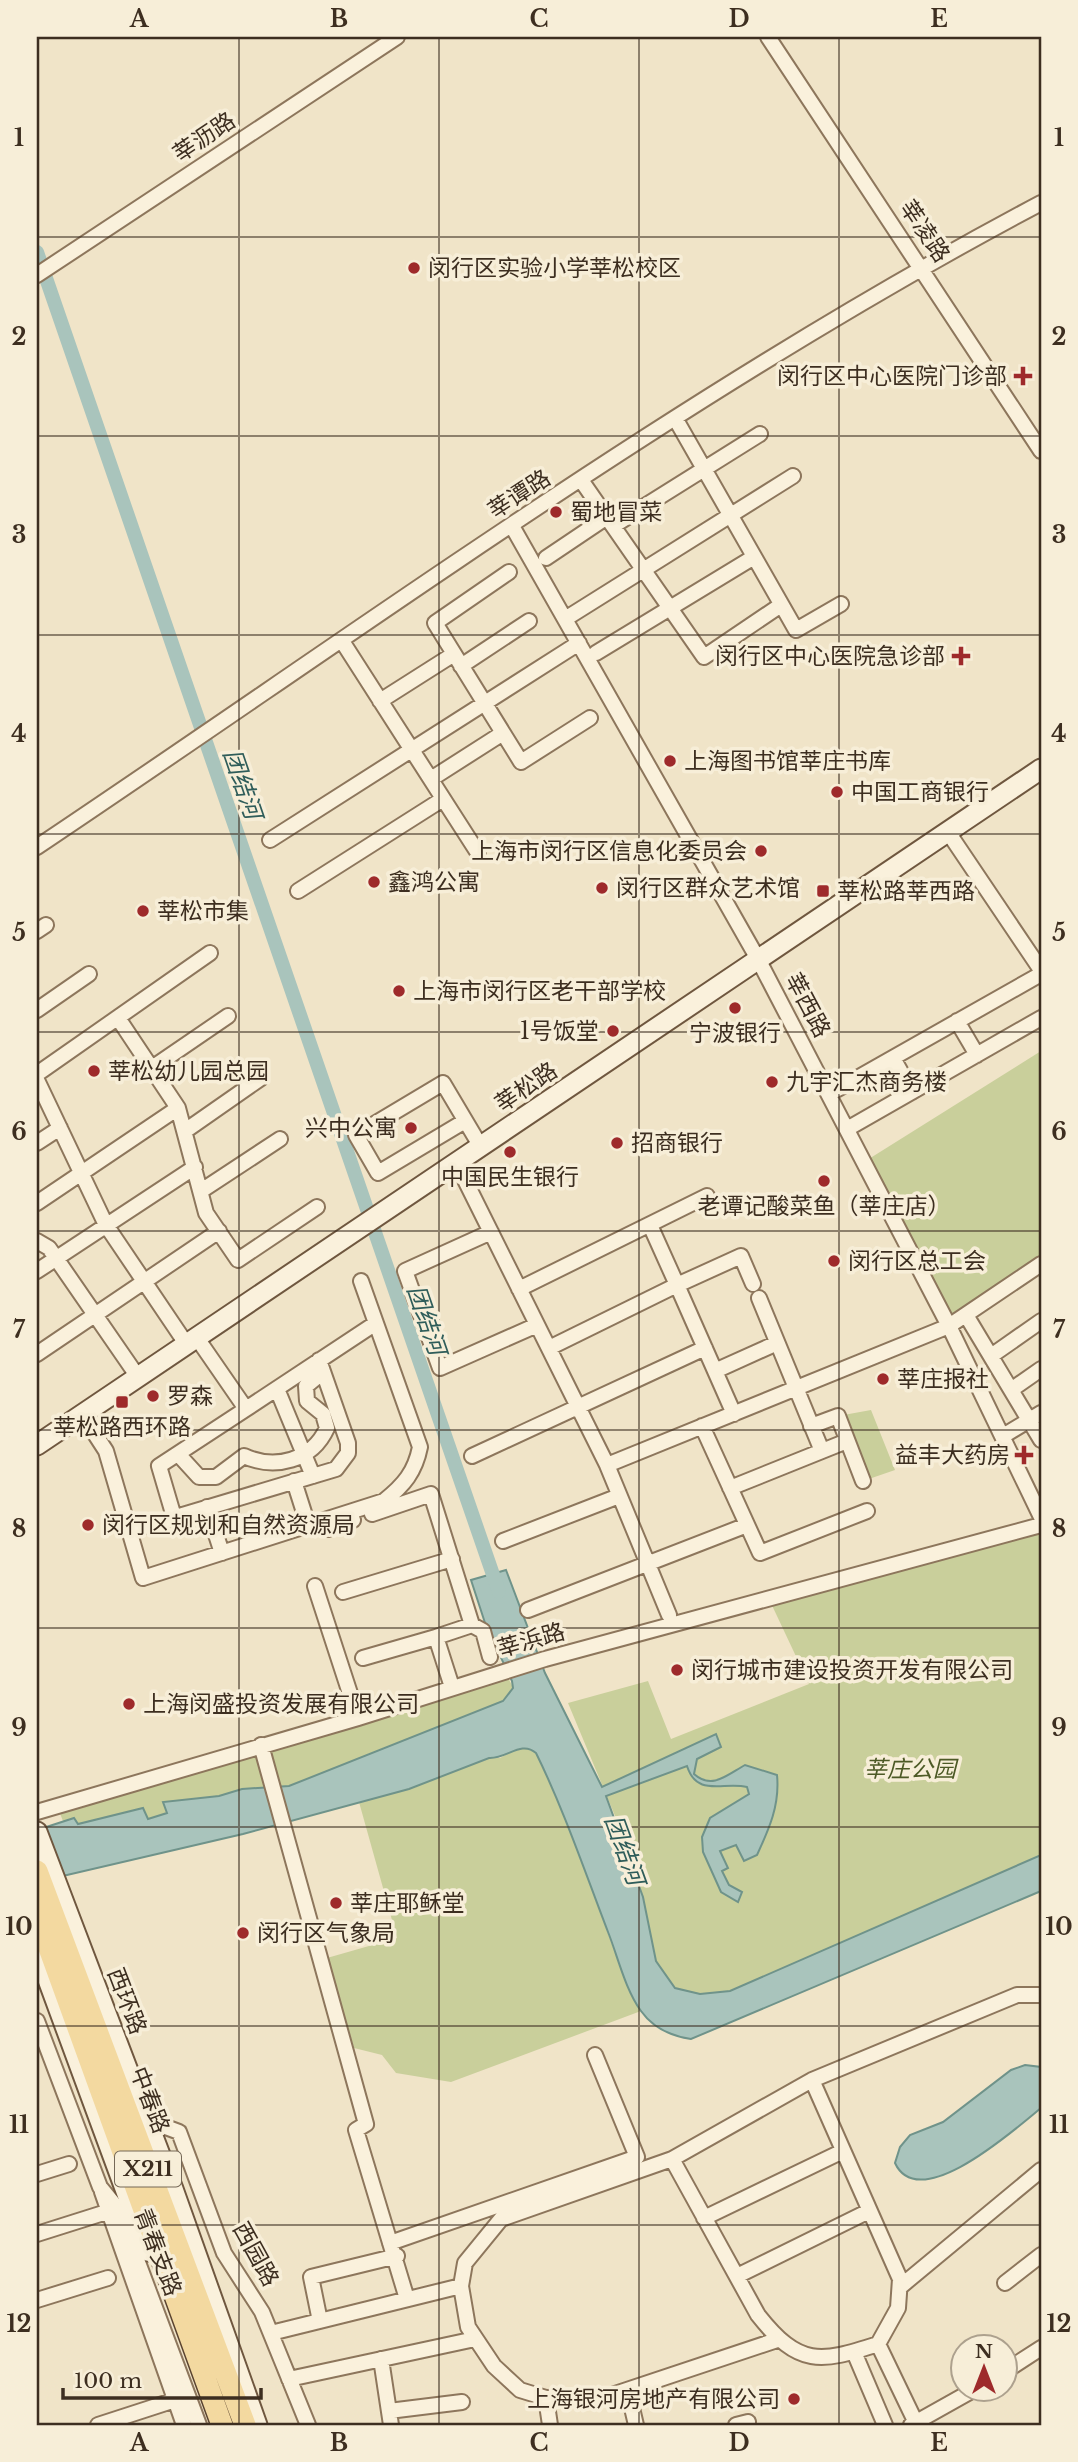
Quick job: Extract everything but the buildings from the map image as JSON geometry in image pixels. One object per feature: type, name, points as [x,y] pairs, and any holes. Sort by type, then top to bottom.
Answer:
[{"type":"main road","name":"莘松路","points":[[37,1445],[1041,769]]},
{"type":"main road","name":"西环路","points":[[37,1832],[47,1910],[149,2128],[257,2425]]},
{"type":"main road","name":"中春路","points":[[37,1871],[47,1910],[222,2425]]},
{"type":"main road","name":"中春路","points":[[47,1910],[245,2425]]},
{"type":"main road","points":[[37,1950],[212,2425]]},
{"type":"street","name":"莘沥路","points":[[37,275],[397,37]]},
{"type":"street","name":"莘凌路","points":[[768,37],[1041,451]]},
{"type":"street","name":"莘谭路","points":[[37,848],[675,418],[921,266],[1041,203]]},
{"type":"street","points":[[675,418],[796,630],[841,604]]},
{"type":"street","points":[[546,558],[704,469],[760,434]]},
{"type":"street","points":[[565,619],[793,476]]},
{"type":"street","points":[[581,480],[704,657],[781,605]]},
{"type":"street","name":"莘西路","points":[[512,526],[758,959],[949,1326],[1041,1517]]},
{"type":"street","points":[[596,653],[754,557]]},
{"type":"street","points":[[509,572],[435,623],[521,762],[590,718]]},
{"type":"street","points":[[380,701],[529,621]]},
{"type":"street","points":[[342,641],[478,853]]},
{"type":"street","points":[[270,840],[579,643]]},
{"type":"street","points":[[431,779],[503,733]]},
{"type":"street","points":[[298,891],[443,799]]},
{"type":"street","points":[[829,1094],[1041,972],[948,832]]},
{"type":"street","points":[[37,1074],[210,953]]},
{"type":"street","points":[[37,1010],[89,974]]},
{"type":"street","points":[[152,1068],[228,1016]]},
{"type":"street","points":[[118,1018],[178,1108],[206,1213],[238,1260],[317,1207]]},
{"type":"street","points":[[847,1129],[1041,1018]]},
{"type":"street","points":[[957,1021],[977,1055]]},
{"type":"street","points":[[893,1058],[912,1092]]},
{"type":"street","points":[[185,1132],[261,1078]]},
{"type":"street","points":[[37,1080],[106,1225],[144,1281],[246,1409]]},
{"type":"street","points":[[465,1121],[378,1173],[356,1135],[443,1083],[481,1147]]},
{"type":"street","points":[[37,1203],[178,1108]]},
{"type":"street","points":[[37,1143],[60,1128]]},
{"type":"street","points":[[201,1191],[279,1139]]},
{"type":"street","points":[[457,1164],[607,1465],[669,1615]]},
{"type":"street","points":[[37,1271],[195,1167]]},
{"type":"street","points":[[519,1289],[707,1196]]},
{"type":"street","points":[[650,1225],[734,1413]]},
{"type":"street","points":[[37,1354],[219,1231]]},
{"type":"street","points":[[491,1232],[405,1271],[440,1368],[537,1325]]},
{"type":"street","points":[[37,1241],[49,1248],[138,1377]]},
{"type":"street","points":[[549,1348],[741,1256],[822,1451]]},
{"type":"street","points":[[607,1465],[949,1326],[1041,1264]]},
{"type":"street","points":[[82,1414],[106,1451],[143,1578],[383,1500],[401,1487],[416,1468],[420,1447],[361,1281]]},
{"type":"street","points":[[966,1315],[1011,1390],[1035,1417],[1041,1440]]},
{"type":"street","points":[[991,1356],[1041,1321]]},
{"type":"street","points":[[174,1517],[159,1466],[276,1389],[321,1366],[376,1323]]},
{"type":"street","points":[[715,1371],[777,1343]]},
{"type":"street","points":[[472,1456],[705,1348]]},
{"type":"street","points":[[178,1454],[199,1477],[216,1477],[244,1456],[259,1463],[305,1457],[322,1441],[327,1429],[323,1414],[307,1401],[306,1386],[321,1366]]},
{"type":"street","points":[[129,1531],[337,1469],[348,1453],[348,1443],[321,1366]]},
{"type":"street","points":[[1011,1390],[1041,1369]]},
{"type":"street","points":[[276,1389],[313,1476]]},
{"type":"street","points":[[811,1426],[838,1416],[863,1481]]},
{"type":"street","points":[[1003,1436],[1035,1417]]},
{"type":"street","points":[[702,1426],[760,1553],[867,1511]]},
{"type":"street","points":[[730,1488],[847,1441]]},
{"type":"street","points":[[295,1481],[308,1525]]},
{"type":"street","points":[[328,1529],[431,1494],[472,1625],[483,1631],[491,1657]]},
{"type":"street","points":[[503,1541],[619,1496]]},
{"type":"street","points":[[207,1507],[222,1553]]},
{"type":"street","points":[[528,1610],[747,1525]]},
{"type":"street","name":"莘浜路","points":[[37,1812],[358,1718],[545,1659],[1041,1525]]},
{"type":"street","points":[[343,1592],[452,1559]]},
{"type":"street","points":[[315,1586],[358,1718]]},
{"type":"street","points":[[363,1658],[472,1625]]},
{"type":"street","points":[[436,1637],[452,1687]]},
{"type":"street","points":[[261,1745],[366,2124],[356,2130],[407,2299]]},
{"type":"street","points":[[780,2339],[606,2397],[546,2398],[520,2389],[509,2380],[475,2339],[468,2327],[461,2286],[465,2263],[501,2219],[672,2159],[812,2080],[1017,1995],[1041,1995]]},
{"type":"street","name":"青春支路","points":[[37,2021],[100,2187],[113,2210],[199,2425]]},
{"type":"street","points":[[320,2320],[311,2277],[393,2250],[637,2157],[595,2055]]},
{"type":"street","points":[[672,2159],[758,2315],[780,2339],[796,2351],[834,2359],[878,2344],[893,2320],[900,2279],[812,2080]]},
{"type":"street","name":"西园路","points":[[149,2128],[163,2126],[179,2132],[224,2253],[253,2295],[308,2425]]},
{"type":"street","points":[[704,2218],[843,2151]]},
{"type":"street","points":[[37,2174],[69,2164]]},
{"type":"street","points":[[900,2287],[1041,2170]]},
{"type":"street","points":[[37,2234],[113,2210],[184,2425]]},
{"type":"street","points":[[737,2276],[869,2211]]},
{"type":"street","points":[[1005,2283],[1041,2255]]},
{"type":"street","points":[[37,2300],[108,2278]]},
{"type":"street","points":[[271,2333],[461,2286]]},
{"type":"street","points":[[289,2379],[475,2339]]},
{"type":"street","points":[[878,2344],[913,2424],[953,2402]]},
{"type":"street","points":[[1018,2363],[1041,2348]]},
{"type":"street","points":[[854,2352],[886,2425]]},
{"type":"street","points":[[382,2359],[390,2418],[462,2402]]},
{"type":"street","points":[[628,2391],[636,2425]]},
{"type":"street","points":[[546,2398],[550,2425]]},
{"type":"street","points":[[99,2425],[175,2400]]},
{"type":"green space","points":[[1041,1051],[1041,1263],[949,1326],[864,1162]]},
{"type":"green space","points":[[871,1410],[895,1470],[863,1481],[838,1416]]},
{"type":"green space","name":"莘庄公园","points":[[1041,1525],[1041,1855],[730,1991],[700,1994],[675,1988],[656,1961],[643,1897],[623,1835],[568,1703],[648,1681],[671,1739],[809,1684],[769,1599]]},
{"type":"green space","points":[[504,1671],[513,1687],[503,1701],[289,1786],[242,1789],[219,1796],[164,1802],[168,1812],[148,1819],[142,1808],[78,1824],[74,1818],[63,1821],[57,1806]]},
{"type":"green space","points":[[522,1746],[536,1752],[557,1795],[624,1977],[641,2011],[451,2082],[396,2073],[382,2055],[354,2048],[327,1958],[397,1938],[359,1802],[409,1789],[490,1758],[500,1758]]},
{"type":"water","points":[[506,1570],[545,1673],[602,1787],[716,1734],[721,1747],[697,1759],[694,1774],[701,1779],[720,1779],[745,1765],[777,1775],[775,1807],[757,1855],[744,1861],[736,1845],[720,1851],[728,1868],[722,1871],[729,1885],[742,1892],[738,1902],[721,1892],[703,1852],[702,1837],[710,1818],[749,1794],[747,1787],[704,1785],[697,1782],[687,1766],[606,1796],[643,1897],[656,1961],[675,1988],[700,1994],[730,1991],[1041,1855],[1041,1891],[691,2039],[676,2036],[657,2027],[635,2002],[556,1797],[536,1753],[525,1748],[489,1758],[409,1789],[243,1834],[37,1882],[37,1830],[74,1818],[78,1824],[143,1808],[148,1819],[167,1813],[163,1802],[219,1796],[242,1789],[289,1786],[503,1701],[513,1688],[512,1681],[486,1626],[471,1580]]},
{"type":"water","points":[[1025,2065],[1041,2067],[1041,2108],[989,2149],[945,2174],[924,2179],[907,2176],[895,2163],[900,2147],[910,2135],[943,2122],[1011,2070]]},
{"type":"waterway","name":"团结河","points":[[37,252],[499,1592]]},
{"type":"place","name":"闵行区实验小学莘松校区","points":[[414,268]]},
{"type":"place","name":"闵行区中心医院门诊部","points":[[1023,376]]},
{"type":"place","name":"蜀地冒菜","points":[[556,512]]},
{"type":"place","name":"闵行区中心医院急诊部","points":[[961,656]]},
{"type":"place","name":"上海图书馆莘庄书库","points":[[670,761]]},
{"type":"place","name":"中国工商银行","points":[[837,792]]},
{"type":"place","name":"上海市闵行区信息化委员会","points":[[761,851]]},
{"type":"place","name":"鑫鸿公寓","points":[[374,882]]},
{"type":"place","name":"闵行区群众艺术馆","points":[[602,888]]},
{"type":"place","name":"莘松路莘西路","points":[[823,891]]},
{"type":"place","name":"莘松市集","points":[[143,911]]},
{"type":"place","name":"上海市闵行区老干部学校","points":[[399,991]]},
{"type":"place","name":"宁波银行","points":[[735,1008]]},
{"type":"place","name":"1号饭堂","points":[[613,1031]]},
{"type":"place","name":"莘松幼儿园总园","points":[[94,1071]]},
{"type":"place","name":"九宇汇杰商务楼","points":[[772,1082]]},
{"type":"place","name":"兴中公寓","points":[[411,1128]]},
{"type":"place","name":"招商银行","points":[[617,1143]]},
{"type":"place","name":"中国民生银行","points":[[510,1152]]},
{"type":"place","name":"老谭记酸菜鱼（莘庄店）","points":[[824,1181]]},
{"type":"place","name":"闵行区总工会","points":[[834,1261]]},
{"type":"place","name":"莘庄报社","points":[[883,1379]]},
{"type":"place","name":"罗森","points":[[153,1396]]},
{"type":"place","name":"莘松路西环路","points":[[122,1402]]},
{"type":"place","name":"益丰大药房","points":[[1024,1455]]},
{"type":"place","name":"闵行区规划和自然资源局","points":[[88,1525]]},
{"type":"place","name":"闵行城市建设投资开发有限公司","points":[[677,1670]]},
{"type":"place","name":"上海闵盛投资发展有限公司","points":[[129,1704]]},
{"type":"place","name":"莘庄耶稣堂","points":[[336,1903]]},
{"type":"place","name":"闵行区气象局","points":[[243,1933]]},
{"type":"place","name":"上海银河房地产有限公司","points":[[794,2399]]}]
